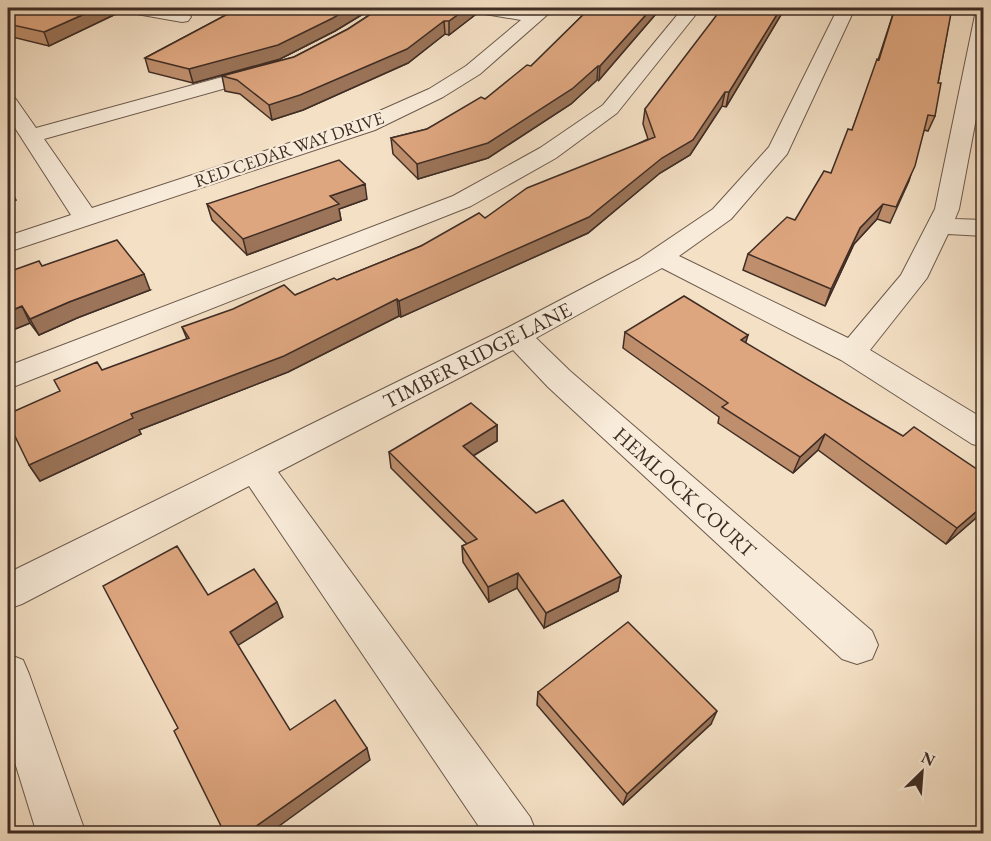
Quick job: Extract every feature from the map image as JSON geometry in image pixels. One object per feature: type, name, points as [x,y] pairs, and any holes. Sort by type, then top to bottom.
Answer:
[{"type":"street","points":[[131,8],[182,17]]},
{"type":"street","points":[[479,8],[540,12]]},
{"type":"street","points":[[8,378],[462,201],[548,153],[610,109],[692,8]]},
{"type":"street","name":"TIMBER RIDGE LANE","points":[[8,592],[516,336],[660,257],[722,214],[779,149],[846,8]]},
{"type":"street","name":"RED CEDAR WAY DRIVE","points":[[8,244],[367,125],[436,93],[473,70],[540,12]]},
{"type":"street","points":[[852,353],[913,278],[947,209],[984,15]]},
{"type":"street","points":[[31,136],[288,65]]},
{"type":"street","points":[[8,102],[86,218]]},
{"type":"street","points":[[938,226],[984,228]]},
{"type":"street","points":[[660,257],[852,353],[984,435]]},
{"type":"street","name":"HEMLOCK COURT","points":[[516,336],[559,379],[856,645]]},
{"type":"street","points":[[255,467],[513,834]]},
{"type":"street","points":[[8,674],[62,834]]},
{"type":"building","points":[[8,8],[98,8],[44,32],[8,24]]},
{"type":"building","points":[[239,8],[350,8],[278,45],[189,69],[145,58]]},
{"type":"building","points":[[380,8],[467,8],[449,21],[444,21],[407,49],[300,95],[269,105],[237,80],[222,76],[294,57],[348,29]]},
{"type":"building","points":[[590,8],[652,8],[600,66],[572,89],[488,143],[417,164],[391,138],[427,129],[481,97],[485,99],[527,65],[531,66]]},
{"type":"building","points":[[722,8],[781,8],[729,92],[725,92],[693,140],[662,158],[589,217],[399,301],[397,299],[284,356],[131,414],[133,418],[29,465],[8,422],[8,414],[60,391],[54,380],[97,362],[102,370],[189,338],[182,327],[233,309],[284,285],[295,295],[334,278],[337,280],[421,246],[479,213],[485,218],[527,188],[655,137],[645,109]]},
{"type":"building","points":[[895,8],[952,8],[938,83],[941,83],[935,116],[928,115],[915,166],[896,207],[883,204],[860,228],[831,289],[748,254],[787,217],[795,220],[824,171],[831,173],[848,129],[852,130],[877,59],[879,60]]},
{"type":"building","points":[[339,160],[365,184],[330,196],[339,204],[243,239],[207,204]]},
{"type":"building","points":[[117,240],[144,274],[30,319],[22,306],[8,312],[8,272],[39,261],[42,266]]},
{"type":"building","points":[[684,296],[748,335],[741,340],[903,436],[914,427],[984,474],[984,505],[957,528],[825,434],[800,457],[722,407],[728,403],[625,332]]},
{"type":"building","points":[[471,403],[497,425],[463,446],[536,513],[563,500],[621,576],[546,613],[518,573],[488,587],[462,546],[477,539],[389,452]]},
{"type":"building","points":[[177,546],[208,595],[254,569],[277,602],[230,632],[290,730],[335,700],[367,748],[245,834],[225,834],[174,731],[178,728],[103,586]]},
{"type":"building","points":[[628,622],[717,711],[627,794],[538,692]]}]
